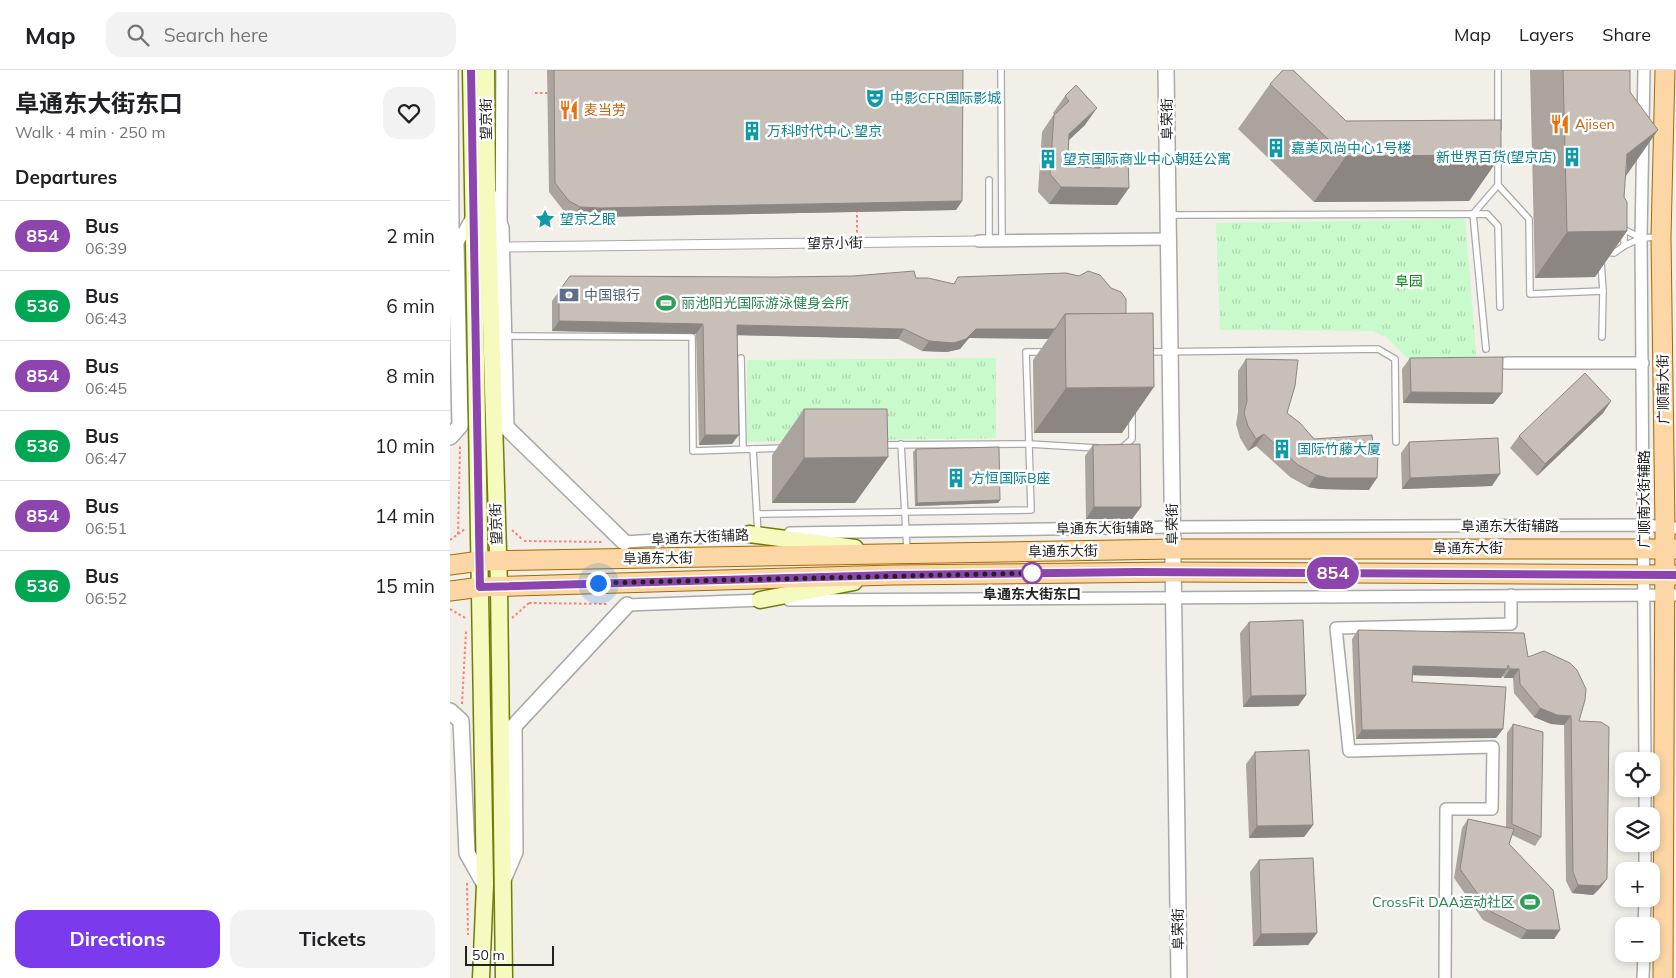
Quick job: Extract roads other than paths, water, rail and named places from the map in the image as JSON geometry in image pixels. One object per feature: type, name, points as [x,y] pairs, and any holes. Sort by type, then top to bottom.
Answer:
[{"type":"main road","points":[[471,70],[472,217],[488,561],[480,587],[485,885],[481,978]]},
{"type":"main road","name":"望京街","points":[[486,70],[488,561],[499,586],[504,978]]},
{"type":"main road","name":"广顺南大街","points":[[1653,862],[1665,655],[1662,595],[1670,575],[1661,237],[1665,70]]},
{"type":"main road","points":[[753,534],[898,553]]},
{"type":"main road","name":"阜通东大街","points":[[450,565],[488,561],[1173,549],[1670,549]]},
{"type":"main road","name":"阜通东大街","points":[[450,591],[499,586],[893,575],[1173,572],[1670,575]]},
{"type":"main road","points":[[760,600],[893,575]]},
{"type":"main road","points":[[1665,655],[1676,639]]},
{"type":"main road","name":"广顺南大街","points":[[1652,907],[1663,978]]},
{"type":"street","points":[[452,70],[455,431]]},
{"type":"street","points":[[502,70],[501,247],[506,427],[624,542]]},
{"type":"street","name":"阜荣街","points":[[1166,70],[1179,978]]},
{"type":"street","name":"广顺南大街辅路","points":[[1644,70],[1642,238],[1645,575],[1662,595],[1646,752]]},
{"type":"street","points":[[487,188],[501,228]]},
{"type":"street","points":[[453,246],[472,217]]},
{"type":"street","name":"望京小街","points":[[501,247],[1168,239]]},
{"type":"street","points":[[1506,363],[1643,363]]},
{"type":"street","name":"阜通东大街辅路","points":[[624,542],[753,534],[1172,527],[1645,525],[1670,528]]},
{"type":"street","points":[[1445,978],[1446,809],[1492,809],[1493,747],[1348,750],[1336,628],[1511,624],[1511,595]]},
{"type":"street","points":[[502,881],[515,852],[514,726],[627,605],[760,600],[1662,595]]},
{"type":"street","points":[[456,716],[467,853],[485,885]]},
{"type":"street","points":[[1644,962],[1644,978]]},
{"type":"lane","points":[[1001,70],[1002,241]]},
{"type":"lane","points":[[1498,70],[1498,137]]},
{"type":"lane","points":[[1486,349],[1473,214],[1498,185],[1498,146]]},
{"type":"lane","points":[[984,241],[989,180]]},
{"type":"lane","points":[[1498,185],[1529,219],[1530,294],[1603,291]]},
{"type":"lane","points":[[1168,214],[1487,214],[1498,226],[1500,307]]},
{"type":"lane","points":[[1615,224],[1642,238]]},
{"type":"lane","points":[[1624,230],[1624,246]]},
{"type":"lane","points":[[1602,337],[1603,291],[1600,249],[1614,253],[1642,238],[1661,237]]},
{"type":"lane","points":[[503,336],[692,337],[693,451],[793,448]]},
{"type":"lane","points":[[1141,352],[1378,349],[1394,359],[1396,442]]},
{"type":"lane","points":[[757,514],[1031,510],[1026,352],[1055,352]]},
{"type":"lane","points":[[741,358],[742,449]]},
{"type":"lane","points":[[1118,449],[1126,446],[1132,439],[1132,401]]},
{"type":"lane","points":[[898,553],[906,532],[901,444]]},
{"type":"lane","points":[[872,445],[1029,444],[1108,448]]},
{"type":"lane","points":[[753,449],[757,514],[753,534]]},
{"type":"place","name":"中影CFR国际影城","points":[[875,98]]},
{"type":"place","name":"麦当劳","points":[[569,110]]},
{"type":"place","name":"Ajisen","points":[[1560,124]]},
{"type":"place","name":"万科时代中心·望京","points":[[752,131]]},
{"type":"place","name":"嘉美风尚中心1号楼","points":[[1276,148]]},
{"type":"place","name":"新世界百货(望京店)","points":[[1572,157]]},
{"type":"place","name":"望京国际商业中心朝廷公寓","points":[[1048,159]]},
{"type":"place","name":"望京之眼","points":[[545,219]]},
{"type":"place","name":"中国银行","points":[[569,295]]},
{"type":"place","name":"丽池阳光国际游泳健身会所","points":[[666,303]]},
{"type":"place","name":"国际竹藤大厦","points":[[1282,449]]},
{"type":"place","name":"方恒国际B座","points":[[956,478]]},
{"type":"place","name":"阜通东大街东口","points":[[1032,573]]},
{"type":"place","name":"CrossFit DAA运动社区","points":[[1530,902]]},
{"type":"park label","name":"阜园","points":[[1409,281]]}]
